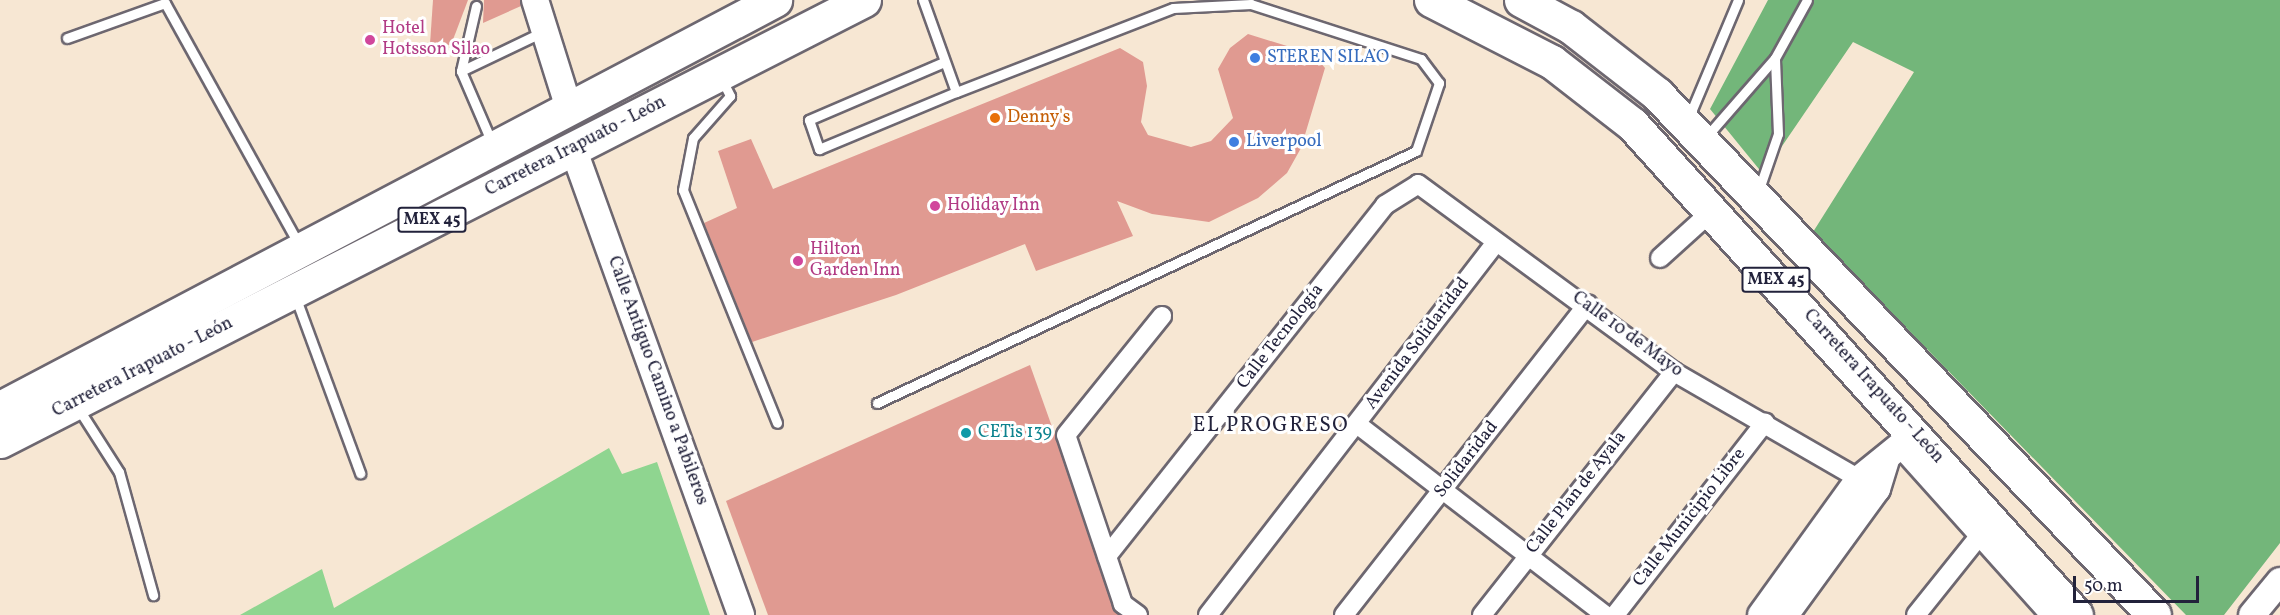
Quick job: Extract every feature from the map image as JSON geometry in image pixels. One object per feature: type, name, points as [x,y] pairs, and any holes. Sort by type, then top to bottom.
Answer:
[{"type":"highway","name":"Carretera Irapuato - León","points":[[0,441],[864,0]]},
{"type":"highway","name":"Carretera Irapuato - León","points":[[1431,0],[1552,62],[1632,124],[1712,211],[1901,447],[2063,613]]},
{"type":"highway","name":"MEX 45","points":[[1521,0],[1570,27],[1657,94],[2154,615]]},
{"type":"highway","name":"Carretera Irapuato - León","points":[[0,408],[492,145],[770,1]]},
{"type":"street","points":[[535,0],[568,105]]},
{"type":"street","name":"Calle Antiguo Camino a Pabileros","points":[[573,148],[741,615]]},
{"type":"street","name":"Calle 10 de Mayo","points":[[1418,184],[1495,243],[1587,304],[1674,372],[1765,422],[1868,484]]},
{"type":"street","name":"Calle Tecnología","points":[[1107,556],[1385,205],[1418,184]]},
{"type":"street","points":[[1660,258],[1712,211]]},
{"type":"street","name":"Avenida Solidaridad","points":[[1208,615],[1495,243]]},
{"type":"street","name":"Solidaridad","points":[[1344,615],[1587,304]]},
{"type":"street","points":[[1138,615],[1124,604],[1065,435],[1162,316]]},
{"type":"street","name":"Calle Plan de Ayala","points":[[1482,615],[1674,372]]},
{"type":"street","name":"Calle Municipio Libre","points":[[1615,615],[1765,422]]},
{"type":"street","points":[[1357,424],[1530,553],[1605,615]]},
{"type":"street","points":[[1774,613],[1868,484],[1901,447],[1980,535],[2063,613]]},
{"type":"street","points":[[1916,615],[1980,535]]},
{"type":"street","points":[[2252,615],[2280,581]]},
{"type":"street","points":[[2274,615],[2280,607]]},
{"type":"lane","points":[[922,0],[956,92]]},
{"type":"lane","points":[[1694,133],[1738,0]]},
{"type":"lane","points":[[1694,133],[1775,58],[1807,0]]},
{"type":"lane","points":[[68,38],[165,3],[301,248]]},
{"type":"lane","points":[[877,403],[1416,151],[1439,83],[1421,59],[1251,4],[1173,8],[956,92],[819,149],[809,120],[944,62]]},
{"type":"lane","points":[[476,6],[461,71],[492,145]]},
{"type":"lane","points":[[461,71],[532,37]]},
{"type":"lane","points":[[1756,197],[1778,134],[1775,58]]},
{"type":"lane","points":[[719,74],[730,96],[693,138],[683,190],[777,423]]},
{"type":"lane","points":[[294,291],[360,472]]},
{"type":"lane","points":[[75,403],[119,472],[153,596]]},
{"type":"green space","points":[[1768,0],[2280,0],[2280,543],[2224,615],[2186,615],[1813,232],[1914,72],[1853,42],[1763,174],[1710,109]]},
{"type":"green space","points":[[609,448],[622,474],[657,462],[710,615],[240,615],[322,569],[334,608]]},
{"type":"building","points":[[433,0],[468,0],[451,45],[430,44]]},
{"type":"building","points":[[484,0],[520,0],[521,6],[483,23]]},
{"type":"building","points":[[1248,34],[1313,54],[1325,68],[1301,148],[1287,173],[1258,198],[1209,222],[1152,214],[1117,201],[1133,236],[1036,271],[1025,244],[896,295],[752,342],[704,223],[737,208],[718,151],[751,139],[773,189],[1120,48],[1143,62],[1147,86],[1141,122],[1148,135],[1191,147],[1211,141],[1233,118],[1218,69],[1230,48]]},
{"type":"building","name":"CETis 139","points":[[1030,365],[1119,615],[768,615],[726,501]]},
{"type":"place","name":"Hotel Hotsson Silao","points":[[370,40]]},
{"type":"place","name":"STEREN SILAO","points":[[1255,58]]},
{"type":"place","name":"Denny's","points":[[995,118]]},
{"type":"place","name":"Liverpool","points":[[1234,142]]},
{"type":"place","name":"Holiday Inn","points":[[935,206]]},
{"type":"place","name":"Hilton Garden Inn","points":[[798,261]]},
{"type":"place","name":"CETis 139","points":[[966,433]]},
{"type":"district","name":"EL PROGRESO","points":[[1271,426]]}]
